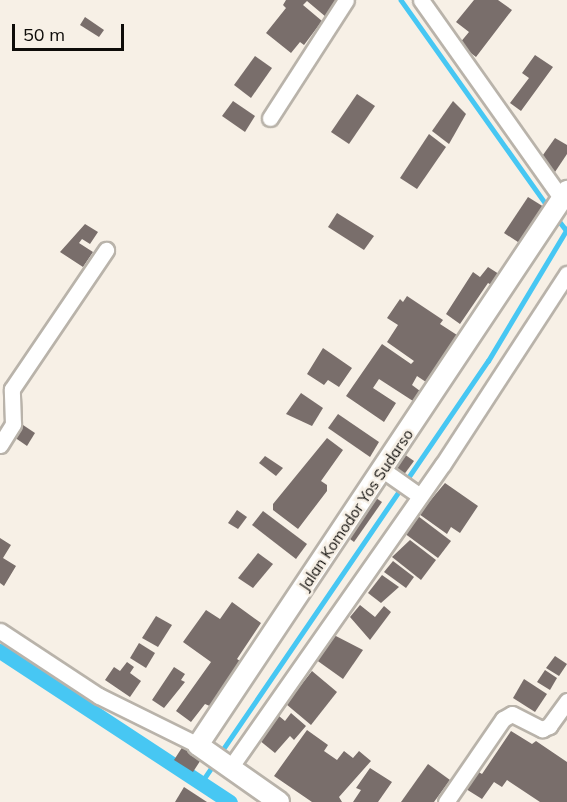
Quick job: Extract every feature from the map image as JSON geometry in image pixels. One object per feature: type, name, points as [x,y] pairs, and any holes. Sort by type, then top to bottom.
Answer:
[{"type":"street","points":[[270,118],[346,0]]},
{"type":"street","points":[[421,0],[558,204]]},
{"type":"street","name":"Jalan Komodor Yos Sudarso","points":[[203,749],[390,475],[558,204]]},
{"type":"street","points":[[0,445],[13,424],[12,389],[106,250]]},
{"type":"street","points":[[228,767],[418,495],[567,274]]},
{"type":"street","points":[[390,475],[418,495]]},
{"type":"street","points":[[3,639],[99,696],[203,749],[279,802]]},
{"type":"street","points":[[446,802],[503,719],[512,714],[542,729],[549,726],[567,701]]},
{"type":"building","points":[[286,0],[340,0],[326,17],[307,1],[303,5],[322,21],[304,45],[300,42],[291,53],[266,33],[286,8],[283,5]]},
{"type":"building","points":[[474,0],[498,0],[512,10],[476,57],[459,44],[469,32],[456,22]]},
{"type":"building","points":[[85,17],[104,30],[99,37],[80,25]]},
{"type":"building","points":[[535,55],[553,67],[521,111],[510,103],[529,78],[522,73]]},
{"type":"building","points":[[255,56],[272,68],[251,98],[234,85]]},
{"type":"building","points":[[357,94],[375,106],[349,144],[331,132]]},
{"type":"building","points":[[233,101],[255,116],[245,132],[222,116]]},
{"type":"building","points":[[453,101],[466,114],[449,144],[432,131]]},
{"type":"building","points":[[429,134],[446,147],[417,189],[400,178]]},
{"type":"building","points":[[555,138],[567,145],[567,154],[555,172],[538,162]]},
{"type":"building","points":[[528,197],[544,207],[521,244],[504,233]]},
{"type":"building","points":[[337,213],[374,236],[364,250],[328,227]]},
{"type":"building","points":[[85,224],[98,232],[90,244],[82,239],[79,243],[93,252],[83,267],[60,252]]},
{"type":"building","points":[[488,267],[502,276],[495,287],[488,283],[460,324],[446,314],[473,272],[480,277]]},
{"type":"building","points":[[407,296],[443,320],[440,324],[457,335],[426,382],[417,376],[412,385],[420,391],[413,401],[379,379],[373,388],[396,403],[384,422],[346,396],[382,344],[411,364],[414,361],[387,342],[398,325],[387,318],[400,299],[403,302]]},
{"type":"building","points":[[323,348],[352,368],[339,387],[328,380],[324,385],[307,374]]},
{"type":"building","points":[[301,393],[323,408],[312,426],[286,414]]},
{"type":"building","points":[[338,414],[379,442],[370,457],[328,428]]},
{"type":"building","points":[[23,425],[35,433],[27,446],[14,437]]},
{"type":"building","points":[[327,438],[343,450],[321,481],[327,485],[327,491],[298,529],[273,510],[273,504]]},
{"type":"building","points":[[404,454],[414,461],[403,476],[393,469]]},
{"type":"building","points":[[265,456],[283,468],[276,476],[259,463]]},
{"type":"building","points":[[445,483],[478,506],[460,533],[451,527],[447,534],[419,514]]},
{"type":"building","points":[[373,496],[382,502],[354,542],[346,536]]},
{"type":"building","points":[[237,510],[247,517],[238,529],[228,523]]},
{"type":"building","points":[[263,511],[307,544],[296,559],[252,525]]},
{"type":"building","points":[[418,516],[451,541],[438,558],[404,533]]},
{"type":"building","points":[[0,538],[11,545],[3,558],[16,566],[4,586],[0,583]]},
{"type":"building","points":[[410,540],[436,560],[421,580],[392,557]]},
{"type":"building","points":[[258,553],[273,564],[253,588],[238,578]]},
{"type":"building","points":[[393,561],[414,577],[406,588],[384,572]]},
{"type":"building","points":[[382,575],[399,587],[381,603],[368,593]]},
{"type":"building","points":[[232,602],[261,623],[237,659],[240,661],[235,669],[238,671],[212,707],[205,704],[191,722],[176,711],[211,662],[183,642],[206,610],[220,619]]},
{"type":"building","points":[[360,605],[375,617],[384,606],[391,612],[370,640],[350,617]]},
{"type":"building","points":[[156,616],[172,625],[158,647],[142,638]]},
{"type":"building","points":[[332,634],[363,650],[343,679],[315,659]]},
{"type":"building","points":[[139,643],[155,653],[146,668],[130,658]]},
{"type":"building","points":[[555,656],[567,664],[559,676],[546,668]]},
{"type":"building","points":[[127,662],[134,667],[130,673],[141,681],[130,697],[105,680],[114,667],[120,671]]},
{"type":"building","points":[[174,667],[185,674],[181,680],[185,682],[164,708],[152,700]]},
{"type":"building","points":[[545,670],[557,678],[550,690],[537,682]]},
{"type":"building","points":[[312,671],[337,692],[311,725],[286,704]]},
{"type":"building","points":[[524,679],[547,694],[535,712],[513,698]]},
{"type":"building","points":[[291,713],[306,726],[294,740],[290,736],[275,753],[259,740],[279,716],[285,721]]},
{"type":"building","points":[[307,730],[328,745],[324,751],[337,760],[344,751],[353,758],[359,751],[371,761],[339,797],[342,802],[312,802],[274,776]]},
{"type":"building","points":[[511,731],[532,744],[536,741],[567,762],[567,802],[540,802],[507,780],[502,787],[494,782],[482,799],[466,789],[477,771],[482,774]]},
{"type":"building","points":[[183,746],[202,758],[193,772],[174,760]]},
{"type":"building","points":[[428,764],[450,780],[434,802],[401,802]]},
{"type":"building","points":[[370,768],[392,782],[378,802],[353,802],[361,790],[356,788]]},
{"type":"building","points":[[184,787],[207,802],[175,802]]},
{"type":"waterway","points":[[401,0],[549,208]]},
{"type":"waterway","points":[[556,217],[566,230]]},
{"type":"waterway","points":[[219,755],[488,361],[567,229]]},
{"type":"waterway","points":[[0,651],[230,802]]},
{"type":"waterway","points":[[201,783],[215,762]]}]
